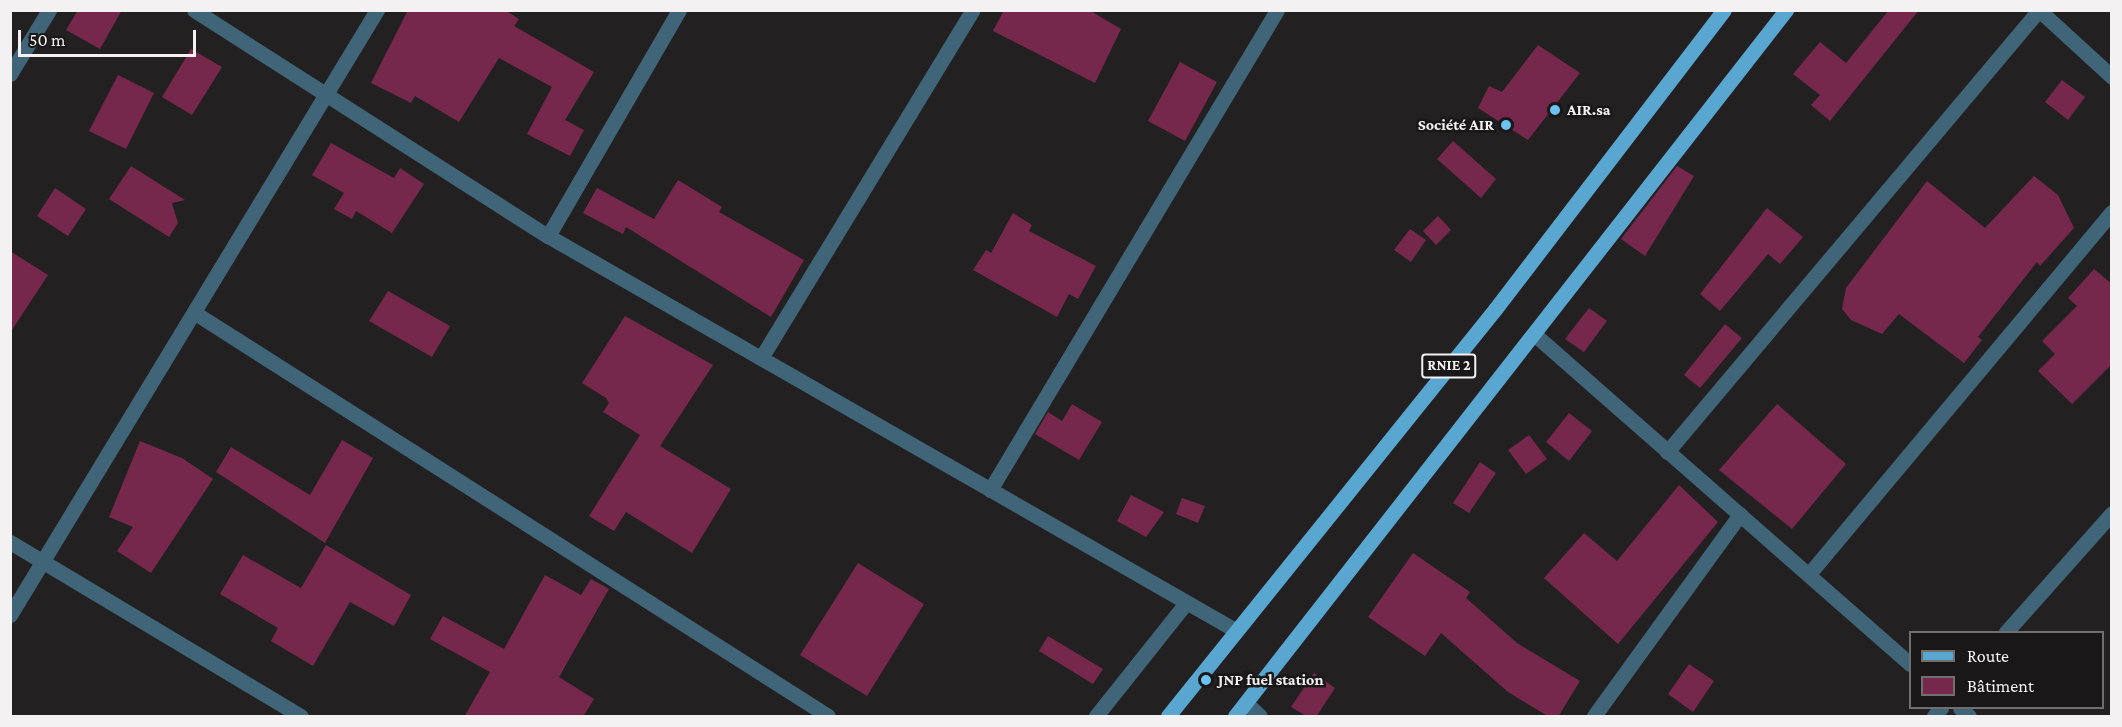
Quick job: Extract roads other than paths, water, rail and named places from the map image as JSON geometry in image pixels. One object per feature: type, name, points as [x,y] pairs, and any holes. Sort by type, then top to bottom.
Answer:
[{"type":"main road","name":"RNIE 2","points":[[1235,717],[1786,10]]},
{"type":"main road","name":"RNIE 2","points":[[1168,717],[1234,630],[1496,308],[1718,12]]},
{"type":"street","points":[[10,74],[49,10]]},
{"type":"street","points":[[194,10],[548,236],[1234,630]]},
{"type":"street","points":[[10,615],[328,97],[377,10]]},
{"type":"street","points":[[548,236],[679,10]]},
{"type":"street","points":[[761,358],[973,10]]},
{"type":"street","points":[[990,490],[1277,10]]},
{"type":"street","points":[[1667,452],[2039,10],[2112,77]]},
{"type":"street","points":[[1809,574],[2112,212]]},
{"type":"street","points":[[195,313],[828,717]]},
{"type":"street","points":[[1534,333],[1909,662]]},
{"type":"street","points":[[2008,631],[2112,513]]},
{"type":"street","points":[[1594,717],[1740,514]]},
{"type":"street","points":[[10,542],[301,717]]},
{"type":"street","points":[[1096,717],[1186,603]]},
{"type":"street","points":[[1246,703],[1260,717]]},
{"type":"place","name":"AIR.sa","points":[[1555,110]]},
{"type":"place","name":"Société AIR","points":[[1506,125]]},
{"type":"place","name":"JNP fuel station","points":[[1206,680]]}]
